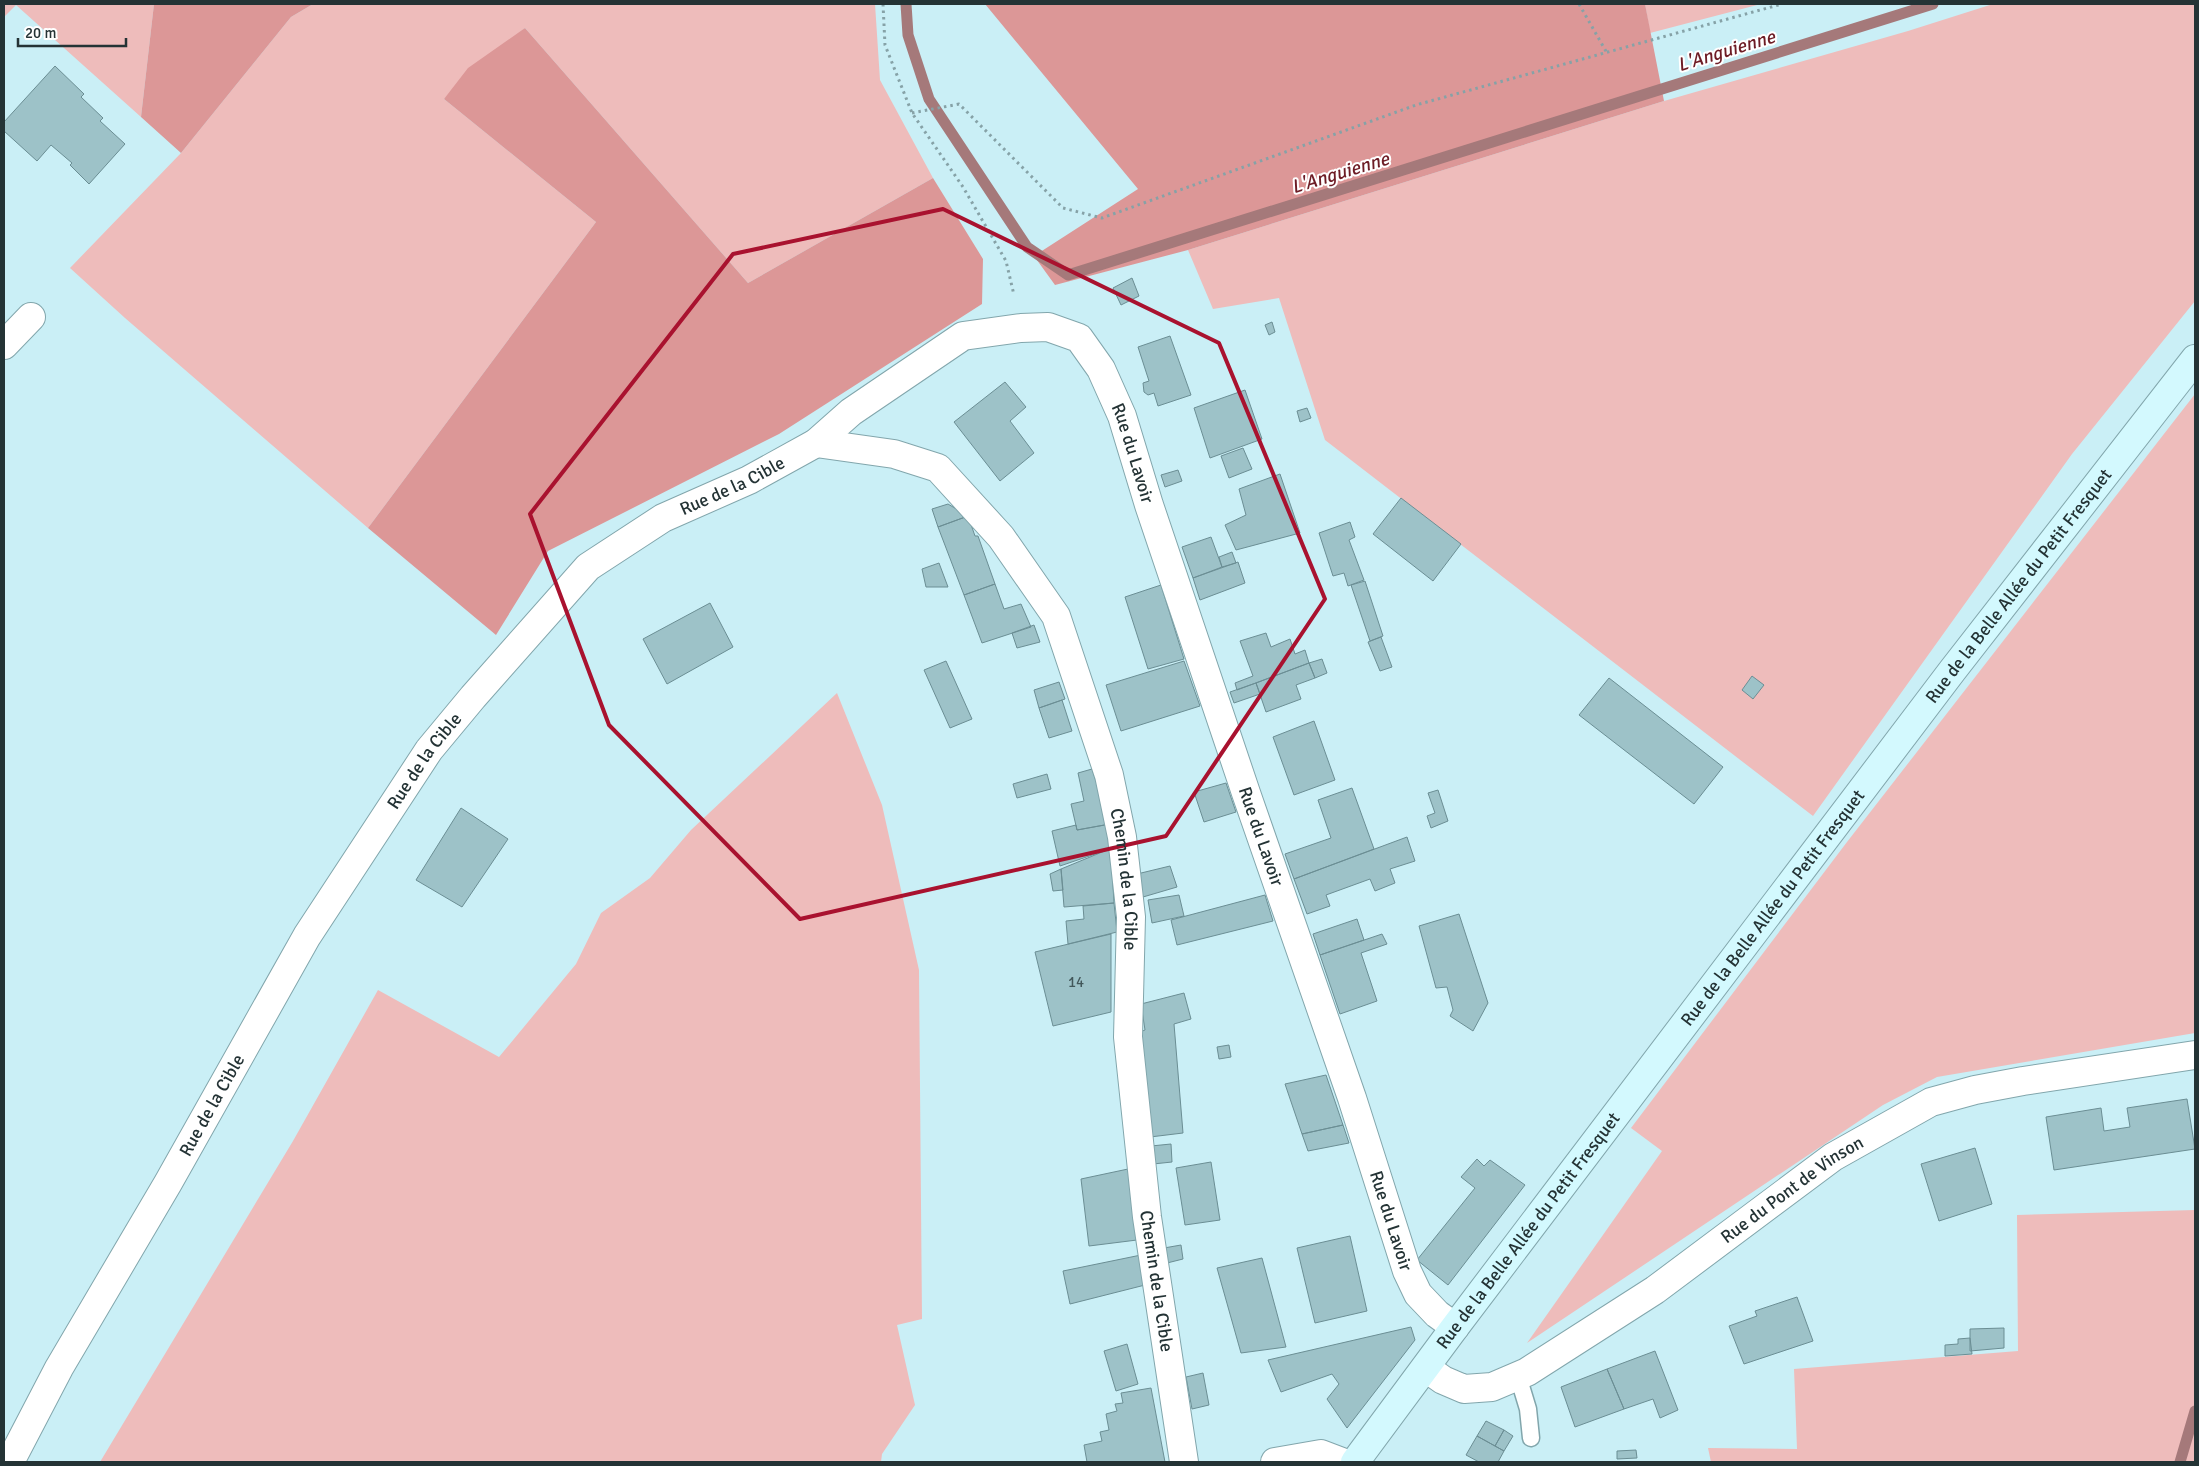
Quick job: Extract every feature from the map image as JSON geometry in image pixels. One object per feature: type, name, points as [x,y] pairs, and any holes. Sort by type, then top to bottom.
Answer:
[{"type":"street","points":[[4,345],[31,317]]},
{"type":"street","name":"Rue de la Cible","points":[[10,1462],[59,1368],[168,1183],[307,936],[429,750],[473,697],[588,567],[663,518],[749,480],[816,443],[851,412],[963,336],[1021,328],[1048,327],[1079,338]]},
{"type":"street","name":"Rue du Lavoir","points":[[1079,338],[1101,369],[1122,416],[1149,505],[1246,793],[1352,1098],[1407,1271],[1418,1294],[1437,1314],[1455,1327]]},
{"type":"street","name":"Rue de la Belle Allée du Petit Fresquet","points":[[1355,1462],[1455,1327],[1952,671],[2195,359]]},
{"type":"street","name":"Chemin de la Cible","points":[[816,443],[894,454],[938,468],[1001,537],[1056,616],[1109,775],[1122,837],[1131,917],[1128,1037],[1147,1217],[1184,1462]]},
{"type":"street","name":"Rue du Pont de Vinson","points":[[1426,1368],[1443,1380],[1464,1389],[1492,1387],[1527,1372],[1655,1290],[1833,1157],[1931,1102],[1975,1090],[2013,1083],[2195,1055]]},
{"type":"street","points":[[1275,1462],[1321,1454],[1342,1462]]},
{"type":"lane","points":[[1518,1376],[1528,1409],[1531,1438]]},
{"type":"path","points":[[883,4],[885,46],[912,113],[963,187],[1006,261],[1021,328]]},
{"type":"path","points":[[1579,4],[1607,53]]},
{"type":"path","points":[[912,113],[959,104],[1063,208],[1102,218],[1416,106],[1782,4]]},
{"type":"highlighted area","points":[[943,209],[1219,343],[1325,599],[1166,836],[800,919],[609,725],[530,514],[733,254]]},
{"type":"shaded area","points":[[4,4],[154,4],[141,117],[16,5],[4,17]]},
{"type":"shaded area","points":[[154,4],[313,4],[291,17],[181,153],[141,117]]},
{"type":"shaded area","points":[[313,4],[875,4],[880,80],[933,178],[748,283],[525,28],[444,99],[596,222],[368,528],[125,318],[70,268],[181,153],[291,17]]},
{"type":"shaded area","points":[[985,4],[1645,4],[1664,101],[1188,250],[1055,285],[1034,256],[1138,189]]},
{"type":"shaded area","points":[[1645,4],[1761,4],[1650,33]]},
{"type":"shaded area","points":[[1993,4],[2195,4],[2195,301],[2072,454],[1813,816],[1325,440],[1279,298],[1213,309],[1188,250],[1664,101],[1908,31]]},
{"type":"shaded area","points":[[525,28],[748,283],[933,178],[983,259],[982,304],[779,434],[548,551],[496,635],[368,528],[596,222],[444,99],[468,68]]},
{"type":"shaded area","points":[[2195,394],[2195,1033],[1937,1077],[1883,1105],[1527,1343],[1662,1151],[1631,1128],[1847,842]]},
{"type":"shaded area","points":[[837,693],[882,805],[919,970],[922,1319],[897,1325],[915,1405],[882,1454],[881,1462],[100,1462],[293,1141],[378,990],[499,1057],[576,964],[601,913],[650,878],[691,830]]},
{"type":"shaded area","points":[[2195,1210],[2195,1462],[1711,1462],[1708,1448],[1797,1449],[1794,1369],[2018,1351],[2017,1215]]},
{"type":"building","points":[[55,66],[84,94],[81,97],[103,118],[100,121],[125,144],[89,184],[70,165],[72,163],[51,145],[37,161],[4,131],[4,122]]},
{"type":"building","points":[[1132,278],[1139,296],[1121,305],[1113,288]]},
{"type":"building","points":[[1272,322],[1275,332],[1269,335],[1265,325]]},
{"type":"building","points":[[1170,336],[1191,395],[1158,406],[1154,393],[1148,395],[1144,392],[1143,383],[1149,381],[1138,347]]},
{"type":"building","points":[[1005,382],[1026,407],[1010,421],[1034,453],[1000,481],[954,422]]},
{"type":"building","points":[[1245,390],[1262,439],[1210,458],[1194,408]]},
{"type":"building","points":[[1307,408],[1311,418],[1300,422],[1297,411]]},
{"type":"building","points":[[1243,448],[1252,469],[1229,478],[1221,456]]},
{"type":"building","points":[[1178,470],[1182,481],[1165,487],[1161,475]]},
{"type":"building","points":[[1280,474],[1300,533],[1236,550],[1225,525],[1246,515],[1239,489]]},
{"type":"building","points":[[1401,498],[1461,544],[1433,581],[1373,534]]},
{"type":"building","points":[[948,504],[968,516],[938,527],[932,509]]},
{"type":"building","points":[[968,516],[975,536],[978,536],[995,584],[964,595],[938,527]]},
{"type":"building","points":[[1350,522],[1355,537],[1349,540],[1364,580],[1348,586],[1344,573],[1333,576],[1319,533]]},
{"type":"building","points":[[1211,537],[1222,567],[1193,578],[1182,547]]},
{"type":"building","points":[[1232,552],[1236,563],[1222,567],[1219,557]]},
{"type":"building","points":[[1238,562],[1245,583],[1200,600],[1193,578]]},
{"type":"building","points":[[939,563],[948,587],[926,587],[922,569]]},
{"type":"building","points":[[1365,581],[1383,636],[1370,641],[1351,585]]},
{"type":"building","points":[[995,584],[1004,609],[1021,604],[1031,627],[982,643],[964,595]]},
{"type":"building","points":[[1161,585],[1184,659],[1148,669],[1125,597]]},
{"type":"building","points":[[710,603],[733,647],[667,684],[643,639]]},
{"type":"building","points":[[1034,625],[1040,642],[1017,648],[1012,633]]},
{"type":"building","points":[[1266,633],[1271,647],[1290,639],[1295,654],[1305,650],[1309,663],[1237,690],[1235,683],[1253,676],[1240,641]]},
{"type":"building","points":[[1381,637],[1392,667],[1380,671],[1368,642]]},
{"type":"building","points":[[1322,659],[1327,673],[1315,678],[1309,663]]},
{"type":"building","points":[[946,661],[972,719],[950,728],[924,670]]},
{"type":"building","points":[[1184,661],[1200,706],[1121,731],[1106,685]]},
{"type":"building","points":[[1309,663],[1315,678],[1296,685],[1301,699],[1266,712],[1256,683]]},
{"type":"building","points":[[1752,676],[1764,685],[1753,699],[1742,690]]},
{"type":"building","points":[[1609,678],[1723,767],[1694,804],[1579,715]]},
{"type":"building","points":[[1059,682],[1065,699],[1039,708],[1034,690]]},
{"type":"building","points":[[1256,683],[1260,694],[1234,703],[1230,692]]},
{"type":"building","points":[[1062,700],[1072,731],[1049,738],[1039,708]]},
{"type":"building","points":[[1314,721],[1335,780],[1294,795],[1273,737]]},
{"type":"building","points":[[1092,769],[1110,824],[1077,830],[1071,804],[1084,801],[1078,773]]},
{"type":"building","points":[[1047,774],[1051,789],[1017,798],[1013,784]]},
{"type":"building","points":[[1226,783],[1236,812],[1204,822],[1194,792]]},
{"type":"building","points":[[1352,788],[1374,849],[1294,879],[1285,854],[1331,838],[1318,800]]},
{"type":"building","points":[[1438,790],[1448,821],[1431,828],[1427,816],[1435,813],[1428,793]]},
{"type":"building","points":[[461,808],[508,839],[462,907],[416,880]]},
{"type":"building","points":[[1110,824],[1111,851],[1107,850],[1060,866],[1052,831],[1076,825],[1077,830]]},
{"type":"building","points":[[1407,837],[1415,861],[1390,869],[1395,883],[1375,891],[1370,879],[1326,895],[1330,906],[1307,914],[1294,879]]},
{"type":"building","points":[[1107,850],[1111,851],[1114,903],[1064,907],[1061,869]]},
{"type":"building","points":[[1170,866],[1177,887],[1143,897],[1137,874]]},
{"type":"building","points":[[1061,869],[1063,890],[1053,891],[1050,874]]},
{"type":"building","points":[[1179,895],[1184,916],[1152,923],[1148,900]]},
{"type":"building","points":[[1265,895],[1273,921],[1177,945],[1171,920]]},
{"type":"building","points":[[1114,903],[1117,932],[1068,944],[1066,921],[1084,919],[1083,906]]},
{"type":"building","points":[[1459,914],[1488,1003],[1473,1031],[1450,1016],[1453,1010],[1447,987],[1436,988],[1419,926]]},
{"type":"building","points":[[1357,919],[1364,940],[1320,955],[1313,934]]},
{"type":"building","points":[[1111,934],[1111,1012],[1053,1026],[1035,952]]},
{"type":"building","points":[[1382,934],[1387,944],[1361,953],[1377,1001],[1340,1014],[1320,955]]},
{"type":"building","points":[[1184,993],[1191,1019],[1174,1024],[1183,1133],[1150,1137],[1140,1032],[1145,1030],[1141,1004]]},
{"type":"building","points":[[1229,1045],[1231,1057],[1219,1059],[1217,1047]]},
{"type":"building","points":[[1326,1075],[1343,1125],[1302,1134],[1285,1084]]},
{"type":"building","points":[[2187,1099],[2195,1149],[2054,1170],[2046,1117],[2101,1108],[2104,1131],[2130,1127],[2127,1108]]},
{"type":"building","points":[[1343,1125],[1349,1143],[1308,1151],[1302,1134]]},
{"type":"building","points":[[1171,1144],[1172,1162],[1153,1164],[1151,1146]]},
{"type":"building","points":[[1975,1148],[1992,1204],[1939,1221],[1921,1164]]},
{"type":"building","points":[[1477,1159],[1484,1166],[1490,1160],[1525,1185],[1448,1285],[1417,1260],[1475,1188],[1461,1177]]},
{"type":"building","points":[[1211,1162],[1220,1220],[1185,1225],[1176,1168]]},
{"type":"building","points":[[1128,1169],[1137,1240],[1089,1246],[1081,1179]]},
{"type":"building","points":[[1350,1236],[1367,1311],[1315,1323],[1297,1248]]},
{"type":"building","points":[[1181,1245],[1183,1259],[1167,1263],[1164,1248]]},
{"type":"building","points":[[1141,1255],[1149,1284],[1070,1304],[1063,1271]]},
{"type":"building","points":[[1262,1258],[1286,1347],[1241,1353],[1217,1268]]},
{"type":"building","points":[[1797,1297],[1813,1341],[1744,1364],[1729,1326],[1757,1316],[1755,1311]]},
{"type":"building","points":[[1411,1327],[1415,1340],[1347,1428],[1327,1399],[1339,1384],[1332,1374],[1281,1392],[1268,1360]]},
{"type":"building","points":[[2004,1328],[2004,1348],[1970,1351],[1970,1329]]},
{"type":"building","points":[[1970,1338],[1972,1354],[1945,1356],[1945,1345],[1958,1344],[1958,1339]]},
{"type":"building","points":[[1127,1344],[1138,1384],[1116,1391],[1104,1351]]},
{"type":"building","points":[[1655,1351],[1678,1410],[1660,1418],[1653,1399],[1624,1409],[1607,1369]]},
{"type":"building","points":[[1607,1369],[1624,1409],[1575,1427],[1561,1387]]},
{"type":"building","points":[[1203,1373],[1209,1405],[1192,1409],[1186,1377]]},
{"type":"building","points":[[1151,1388],[1165,1462],[1087,1462],[1084,1445],[1102,1441],[1100,1432],[1109,1430],[1106,1414],[1117,1411],[1115,1404],[1123,1403],[1121,1393]]},
{"type":"building","points":[[1486,1421],[1504,1430],[1495,1446],[1477,1436]]},
{"type":"building","points":[[1504,1430],[1513,1436],[1504,1451],[1495,1446]]},
{"type":"building","points":[[1477,1436],[1504,1451],[1498,1462],[1479,1462],[1466,1455]]},
{"type":"building","points":[[1636,1450],[1637,1458],[1617,1459],[1617,1451]]},
{"type":"waterway","name":"L'Anguienne","points":[[906,4],[908,35],[929,99],[1027,247],[1068,275],[1933,4]]},
{"type":"waterway","name":"L'Anguienne","points":[[2180,1462],[2195,1411]]}]
